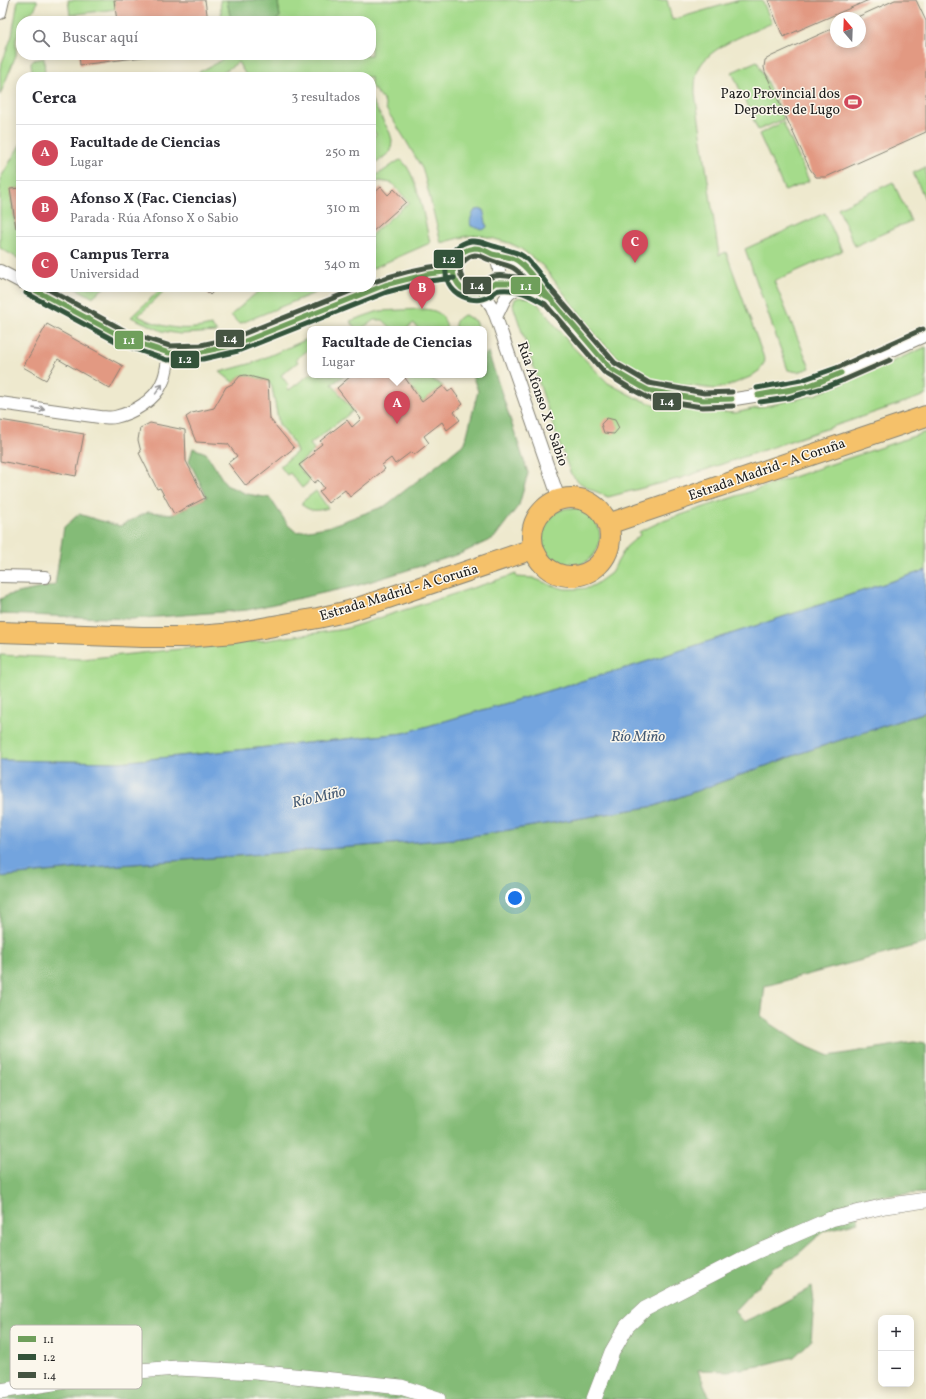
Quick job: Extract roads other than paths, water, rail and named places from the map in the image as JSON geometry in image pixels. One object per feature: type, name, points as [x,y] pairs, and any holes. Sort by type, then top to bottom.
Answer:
[{"type":"highway","name":"Estrada Madrid - A Coruña","points":[[608,524],[926,416]]},
{"type":"highway","points":[[569,497],[589,501],[604,515],[608,524],[611,535],[605,557],[598,566],[589,572],[578,576],[567,576],[546,568],[538,559],[532,539],[532,529],[536,519],[542,511],[559,499],[569,497]]},
{"type":"highway","name":"Estrada Madrid - A Coruña","points":[[0,632],[143,637],[185,637],[235,633],[349,611],[534,549]]},
{"type":"street","points":[[0,13],[3,0]]},
{"type":"street","points":[[492,254],[497,263],[498,273],[495,283],[491,287],[476,294],[464,290],[458,285],[454,279],[454,264],[457,257],[463,251],[470,248],[486,250],[492,254],[507,256],[520,262],[610,368],[647,390],[704,400],[735,399],[780,392],[820,382],[926,335]]},
{"type":"street","points":[[0,271],[16,279]]},
{"type":"street","points":[[376,290],[428,274],[453,271]]},
{"type":"street","points":[[495,283],[509,283],[527,286],[551,299]]},
{"type":"street","points":[[496,317],[509,292],[516,288],[527,286]]},
{"type":"street","points":[[39,292],[126,339],[168,353],[202,352],[232,346],[370,292]]},
{"type":"street","name":"Rúa Afonso X o Sabio","points":[[482,292],[496,317],[559,499]]},
{"type":"street","points":[[0,403],[100,417],[114,417],[127,413],[141,406],[154,396],[162,384],[168,353]]},
{"type":"street","points":[[0,576],[45,577]]},
{"type":"street","points":[[594,1399],[616,1346],[627,1326],[645,1309],[755,1252],[831,1219],[885,1206],[926,1200]]},
{"type":"street","points":[[142,1371],[177,1368],[255,1372],[401,1387],[438,1399]]},
{"type":"street","points":[[0,1391],[13,1389]]},
{"type":"water","points":[[483,209],[487,227],[483,230],[471,226],[470,222],[475,210]]},
{"type":"water","name":"Río Miño","points":[[926,570],[926,712],[804,752],[655,806],[454,839],[82,868],[0,877],[0,760],[120,762],[404,733],[636,665]]},
{"type":"place","name":"Pazo Provincial dos Deportes de Lugo","points":[[853,102]]},
{"type":"place","name":"Campus Terra","points":[[635,263]]},
{"type":"place","name":"Afonso X (Fac. Ciencias)","points":[[422,309]]},
{"type":"place","name":"Facultade de Ciencias","points":[[397,424]]}]
